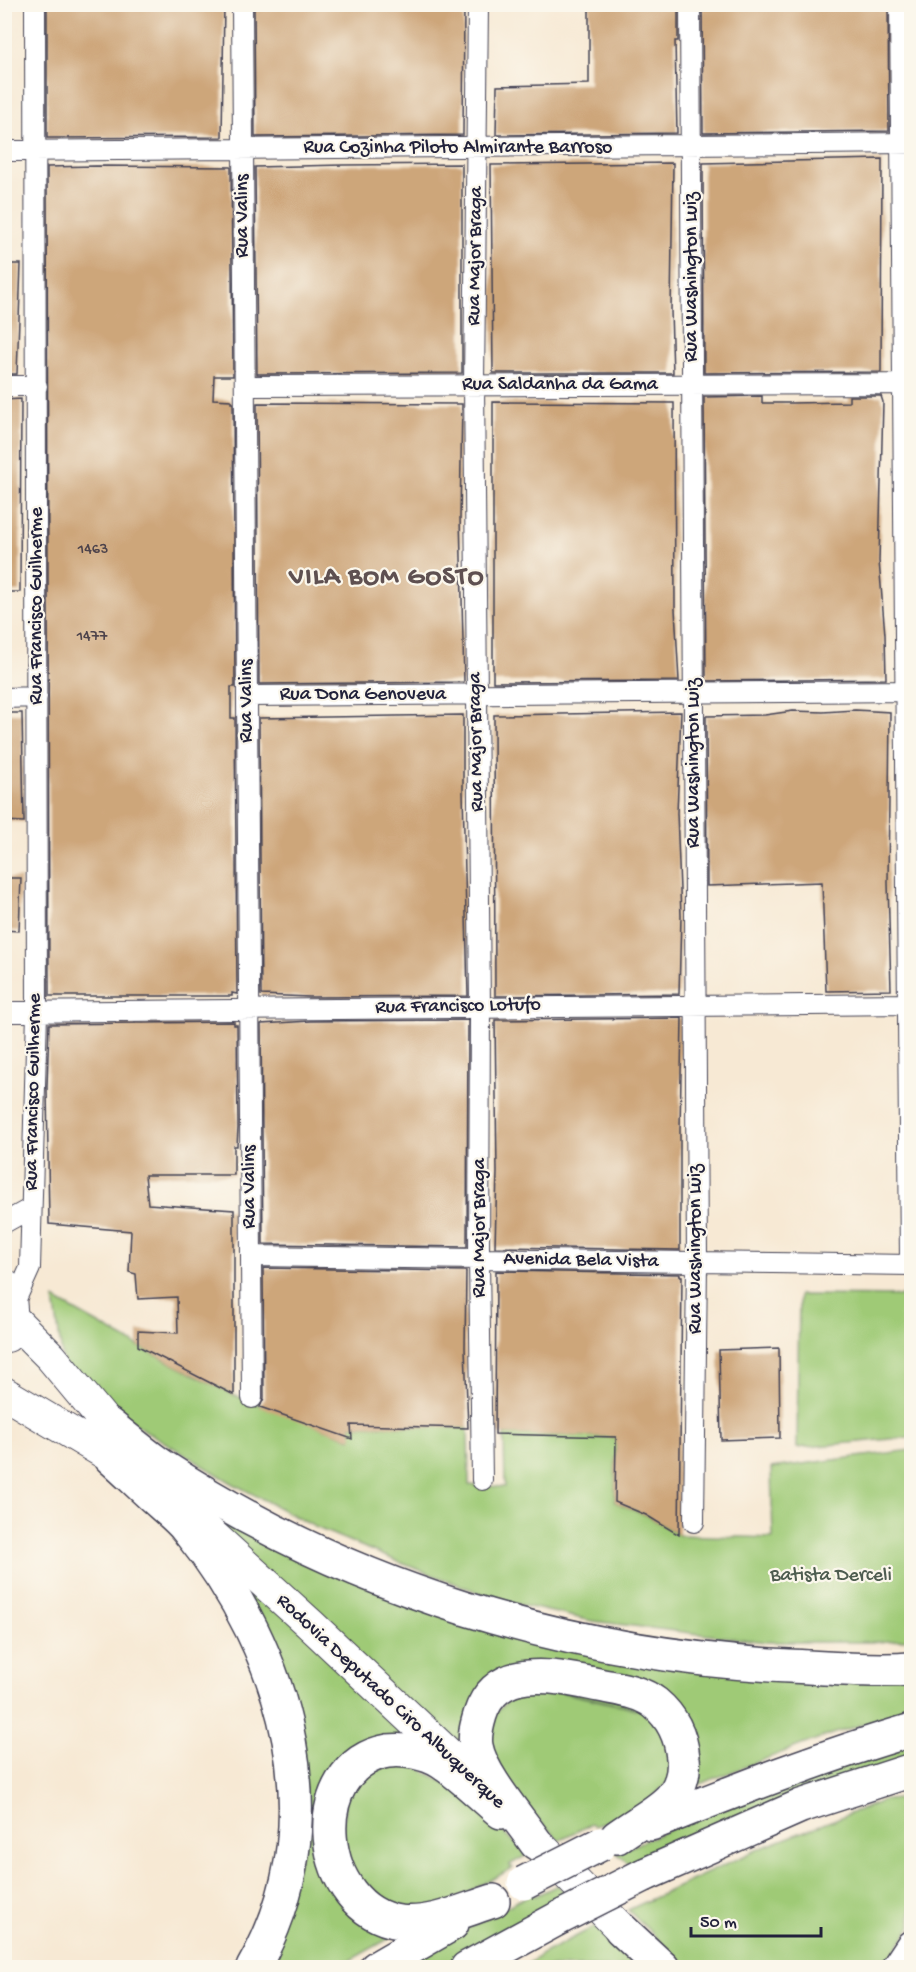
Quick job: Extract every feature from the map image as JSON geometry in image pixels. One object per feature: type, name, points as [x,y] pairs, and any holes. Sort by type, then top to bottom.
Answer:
[{"type":"highway","points":[[108,1424],[163,1467],[228,1507],[311,1549],[375,1578],[513,1624],[665,1655],[743,1664],[912,1669]]},
{"type":"highway","points":[[111,1458],[185,1526],[206,1553],[242,1610],[268,1665],[281,1703],[290,1738],[294,1770],[296,1805],[294,1840],[287,1885],[274,1924],[253,1968]]},
{"type":"highway","points":[[537,1842],[485,1770],[476,1746],[476,1727],[483,1706],[495,1689],[517,1678],[535,1676],[556,1676],[636,1693],[653,1701],[667,1714],[677,1731],[682,1747],[684,1767],[680,1783],[670,1800],[609,1840]]},
{"type":"highway","points":[[376,1968],[524,1883],[609,1840],[752,1784],[870,1742],[912,1730]]},
{"type":"highway","points":[[493,1901],[419,1923],[398,1922],[381,1916],[364,1906],[348,1891],[331,1854],[330,1825],[333,1799],[341,1781],[356,1766],[375,1754],[398,1750],[420,1753],[441,1762],[537,1842]]},
{"type":"highway","points":[[467,1968],[644,1875],[801,1806],[912,1770]]},
{"type":"highway","points":[[801,1806],[888,1790],[912,1791]]},
{"type":"highway","points":[[501,1968],[547,1924]]},
{"type":"highway","points":[[621,1929],[650,1968]]},
{"type":"highway","points":[[621,1929],[663,1968]]},
{"type":"highway","points":[[898,1968],[912,1947]]},
{"type":"main road","name":"Rodovia Deputado Ciro Albuquerque","points":[[8,1313],[51,1357],[108,1424],[152,1481],[417,1724],[537,1842],[621,1929]]},
{"type":"main road","name":"Rodovia Deputado Ciro Albuquerque","points":[[4,1393],[152,1481]]},
{"type":"street","name":"Rua Francisco Guilherme","points":[[8,1313],[30,1268],[37,1012],[37,386],[34,4]]},
{"type":"street","name":"Rua Valins","points":[[242,4],[252,1398]]},
{"type":"street","name":"Rua Major Braga","points":[[478,4],[474,384],[482,1480]]},
{"type":"street","name":"Rua Washington Luiz","points":[[690,4],[697,1262],[694,1522]]},
{"type":"street","points":[[900,4],[906,143],[911,1265]]},
{"type":"street","name":"Rua Cozinha Piloto Almirante Barroso","points":[[4,151],[906,143]]},
{"type":"street","name":"Rua Saldanha da Gama","points":[[245,386],[907,384]]},
{"type":"street","points":[[4,386],[37,386]]},
{"type":"street","name":"Rua Dona Genoveva","points":[[247,696],[908,691]]},
{"type":"street","points":[[4,698],[37,698]]},
{"type":"street","name":"Rua Francisco Lotufo","points":[[4,1012],[910,1004]]},
{"type":"street","name":"Rua Francisco Guilherme","points":[[4,1223],[31,1208]]},
{"type":"street","name":"Avenida Bela Vista","points":[[251,1256],[911,1265]]},
{"type":"green space","points":[[799,1295],[911,1296],[911,1437],[797,1448]]},
{"type":"green space","name":"Batista Derceli","points":[[54,1299],[138,1346],[234,1395],[351,1439],[351,1425],[468,1428],[469,1485],[505,1487],[504,1434],[616,1437],[615,1502],[646,1515],[679,1535],[773,1538],[771,1468],[911,1450],[911,1639],[878,1642],[766,1642],[592,1621],[499,1600],[404,1564],[315,1527],[232,1483],[136,1425],[63,1363]]},
{"type":"green space","points":[[173,1487],[442,1610],[911,1677],[911,1709],[820,1738],[687,1789],[680,1719],[498,1678],[477,1769]]},
{"type":"green space","points":[[246,1576],[429,1745],[376,1746],[322,1843],[399,1933],[338,1967],[265,1967],[303,1848],[237,1586]]},
{"type":"green space","points":[[527,1683],[656,1713],[676,1773],[645,1806],[595,1826],[591,1824],[559,1840],[501,1783],[485,1723]]},
{"type":"green space","points":[[911,1742],[911,1759],[634,1869],[617,1853],[702,1815]]},
{"type":"green space","points":[[400,1757],[471,1798],[527,1855],[509,1865],[513,1868],[443,1906],[427,1912],[372,1903],[340,1856],[346,1789]]},
{"type":"green space","points":[[901,1799],[911,1803],[911,1926],[885,1967],[686,1967],[628,1910],[761,1848],[885,1800]]},
{"type":"green space","points":[[558,1885],[568,1896],[551,1909],[448,1967],[395,1968],[532,1893],[535,1896]]},
{"type":"green space","points":[[596,1926],[634,1967],[524,1967],[542,1954]]},
{"type":"building","points":[[47,4],[224,4],[222,137],[47,138]]},
{"type":"building","points":[[254,4],[464,4],[463,135],[255,137]]},
{"type":"building","points":[[589,4],[678,4],[678,41],[675,41],[677,133],[496,135],[497,86],[589,84]]},
{"type":"building","points":[[702,4],[888,4],[889,131],[703,133]]},
{"type":"building","points":[[882,159],[881,372],[704,373],[703,163]]},
{"type":"building","points":[[673,163],[671,311],[673,373],[493,373],[491,165]]},
{"type":"building","points":[[462,164],[462,373],[257,374],[255,167]]},
{"type":"building","points":[[47,167],[231,167],[233,376],[214,376],[213,399],[231,400],[233,403],[235,687],[231,687],[231,718],[235,718],[237,994],[232,993],[232,996],[49,996]]},
{"type":"building","points":[[4,264],[21,264],[17,374],[4,374]]},
{"type":"building","points":[[762,396],[762,403],[791,403],[849,402],[849,396],[881,396],[883,402],[879,561],[886,679],[706,681],[704,397]]},
{"type":"building","points":[[21,399],[20,592],[4,592],[4,400]]},
{"type":"building","points":[[493,402],[674,403],[675,609],[679,681],[493,682]]},
{"type":"building","points":[[257,403],[462,404],[460,517],[464,682],[259,684]]},
{"type":"building","points":[[855,710],[890,712],[888,883],[891,990],[826,991],[822,882],[707,886],[706,716]]},
{"type":"building","points":[[681,712],[677,813],[681,916],[679,994],[495,996],[494,715]]},
{"type":"building","points":[[4,713],[22,713],[24,822],[4,821]]},
{"type":"building","points":[[463,715],[468,996],[261,995],[259,718]]},
{"type":"building","points":[[4,878],[21,878],[19,931],[4,930]]},
{"type":"building","points":[[682,1018],[680,1250],[495,1247],[497,1172],[495,1020]]},
{"type":"building","points":[[468,1020],[467,1247],[263,1244],[261,1024],[310,1021]]},
{"type":"building","points":[[234,1022],[234,1025],[237,1025],[238,1128],[237,1146],[234,1146],[234,1175],[145,1175],[148,1204],[234,1210],[234,1395],[138,1346],[138,1331],[178,1333],[177,1297],[138,1299],[136,1274],[129,1272],[131,1231],[49,1224],[47,1087],[49,1024]]},
{"type":"building","points":[[263,1268],[466,1271],[465,1348],[468,1428],[351,1425],[352,1439],[260,1407],[264,1398]]},
{"type":"building","points":[[496,1271],[680,1274],[682,1276],[679,1535],[646,1515],[615,1502],[616,1437],[495,1434]]},
{"type":"building","points":[[779,1348],[780,1438],[721,1440],[719,1350]]},
{"type":"district","name":"VILA BOM GOSTO","points":[[387,578]]}]
